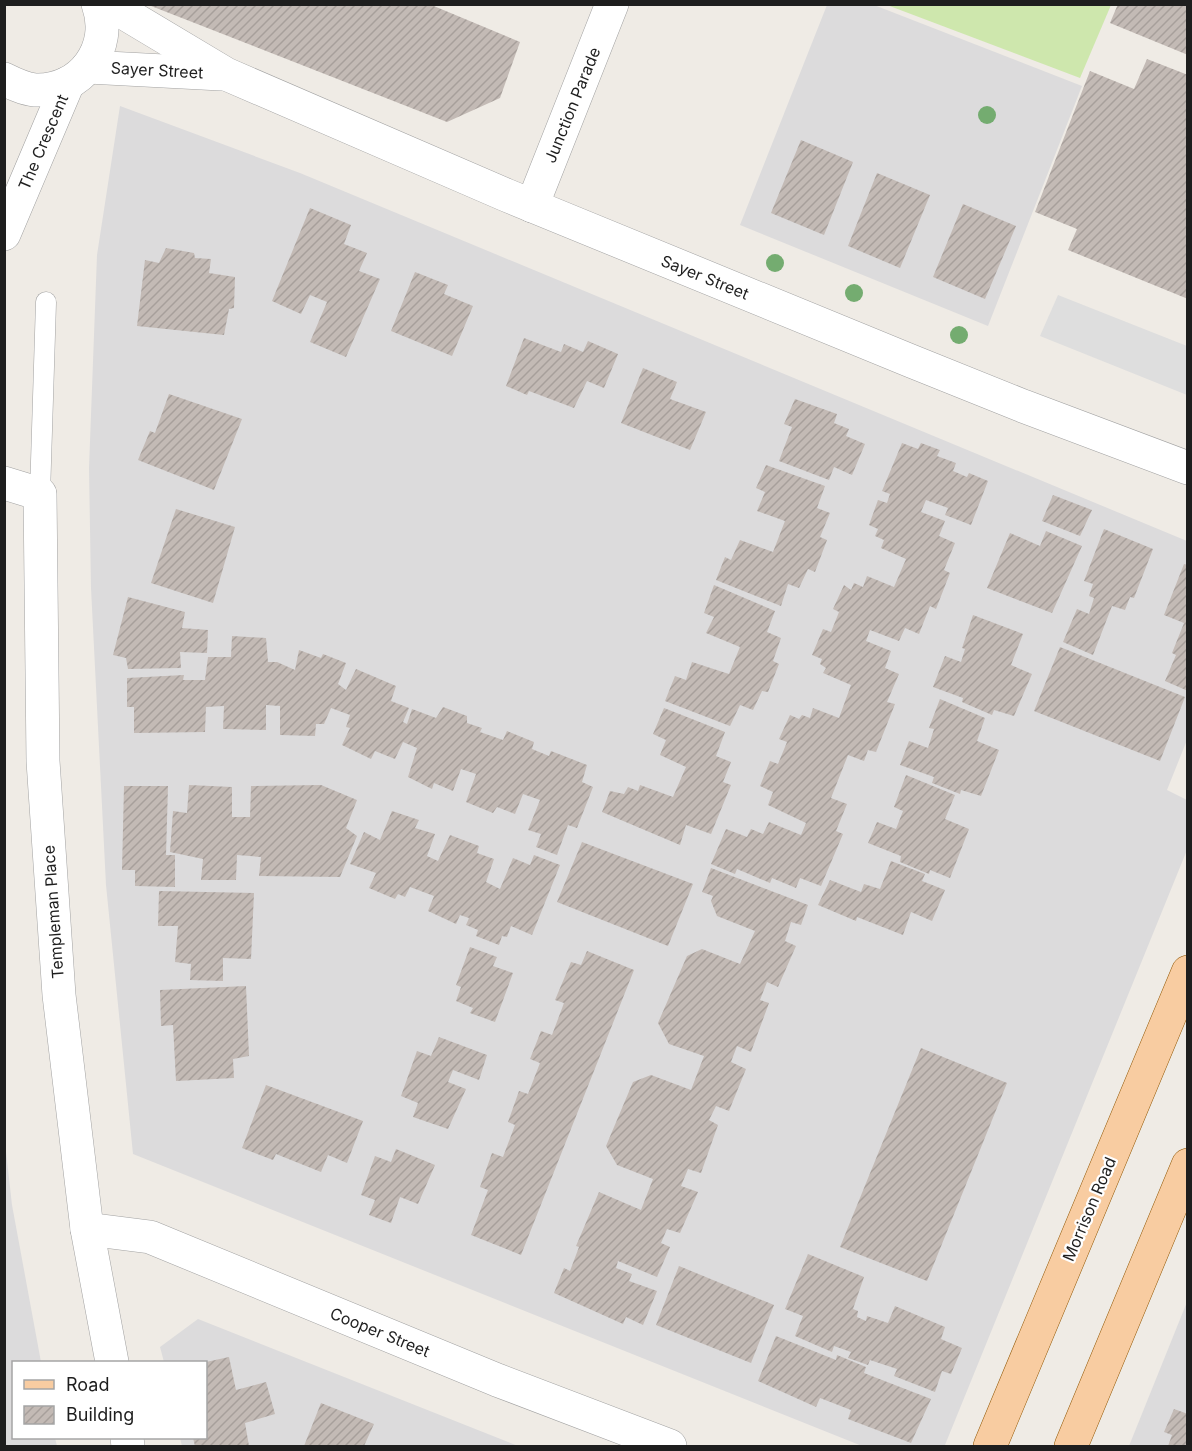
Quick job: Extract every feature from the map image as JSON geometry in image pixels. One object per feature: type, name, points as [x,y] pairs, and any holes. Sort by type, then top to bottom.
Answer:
[{"type":"main road","name":"Morrison Road","points":[[990,1446],[1188,972]]},
{"type":"main road","points":[[1071,1446],[1188,1165]]},
{"type":"street","name":"The Crescent","points":[[4,234],[78,75],[98,51],[102,33],[102,15],[98,4]]},
{"type":"street","name":"Sayer Street","points":[[109,4],[226,74],[532,206],[1023,406],[1188,468]]},
{"type":"street","name":"Junction Parade","points":[[532,206],[612,4]]},
{"type":"street","name":"Sayer Street","points":[[78,75],[226,74]]},
{"type":"street","name":"The Crescent","points":[[4,79],[17,86],[34,90],[52,89],[78,75]]},
{"type":"street","points":[[4,483],[40,494]]},
{"type":"street","name":"Templeman Place","points":[[40,494],[43,761],[59,995],[87,1229],[112,1361]]},
{"type":"street","name":"Cooper Street","points":[[87,1229],[150,1237],[487,1376],[670,1446]]},
{"type":"lane","points":[[40,494],[46,302]]},
{"type":"shaded area","points":[[827,5],[874,5],[1082,86],[988,326],[740,225]]},
{"type":"shaded area","points":[[120,106],[300,173],[1187,541],[1187,740],[1167,790],[1187,800],[1187,850],[945,1445],[862,1446],[133,1154],[106,885],[91,588],[89,468],[97,255]]},
{"type":"shaded area","points":[[1058,295],[1187,346],[1187,395],[1040,336]]},
{"type":"shaded area","points":[[4,1134],[12,1205],[41,1361],[12,1361],[12,1439],[55,1439],[57,1446],[5,1446]]},
{"type":"shaded area","points":[[1187,1302],[1187,1446],[1129,1446]]},
{"type":"shaded area","points":[[198,1319],[518,1446],[182,1446],[180,1439],[207,1439],[207,1361],[164,1361],[160,1347]]},
{"type":"green space","points":[[1111,4],[1080,78],[887,5]]},
{"type":"building","points":[[146,4],[429,4],[520,42],[500,98],[447,122]]},
{"type":"building","points":[[1118,4],[1175,4],[1180,6],[1180,4],[1188,4],[1188,55],[1110,23]]},
{"type":"building","points":[[1147,59],[1188,75],[1188,299],[1068,250],[1077,229],[1035,212],[1090,71],[1134,89]]},
{"type":"building","points":[[801,140],[853,162],[824,235],[771,213]]},
{"type":"building","points":[[877,173],[930,195],[900,268],[848,246]]},
{"type":"building","points":[[963,204],[1016,226],[985,299],[933,277]]},
{"type":"building","points":[[310,208],[351,225],[344,244],[367,253],[359,271],[380,279],[346,357],[310,342],[327,302],[310,295],[301,314],[272,301]]},
{"type":"building","points":[[166,248],[194,253],[195,258],[211,259],[209,273],[235,277],[234,308],[229,309],[224,335],[137,326],[145,260],[159,263]]},
{"type":"building","points":[[415,272],[448,285],[444,294],[473,306],[452,356],[391,331]]},
{"type":"building","points":[[524,338],[561,352],[564,344],[583,352],[588,341],[618,354],[604,388],[587,381],[574,408],[529,391],[527,395],[506,386]]},
{"type":"building","points":[[643,368],[677,382],[670,399],[706,412],[690,450],[621,423]]},
{"type":"building","points":[[169,394],[242,419],[214,490],[138,460],[150,431],[155,433]]},
{"type":"building","points":[[795,399],[837,414],[834,423],[849,429],[846,436],[865,444],[852,475],[834,467],[829,480],[779,461],[792,427],[784,424]]},
{"type":"building","points":[[902,443],[918,449],[921,443],[940,450],[937,456],[956,463],[953,471],[967,477],[969,473],[988,481],[971,525],[945,515],[948,508],[926,500],[921,512],[945,521],[939,536],[955,543],[944,570],[950,573],[936,609],[930,606],[919,634],[905,628],[899,641],[870,630],[866,641],[891,651],[885,668],[899,674],[887,702],[895,704],[876,752],[868,750],[864,761],[848,755],[831,798],[847,804],[836,831],[843,834],[821,886],[800,878],[796,888],[772,878],[770,883],[737,869],[735,874],[711,864],[726,829],[747,837],[751,829],[763,834],[769,822],[801,835],[806,823],[768,805],[773,792],[760,786],[770,761],[778,764],[787,742],[779,739],[790,715],[799,719],[802,715],[810,718],[813,708],[839,718],[851,685],[823,673],[826,668],[820,664],[822,659],[812,655],[823,629],[831,632],[839,612],[833,609],[844,585],[851,590],[854,583],[863,587],[867,576],[894,587],[906,559],[881,548],[884,540],[875,536],[878,529],[869,525],[878,500],[887,503],[890,494],[882,491]]},
{"type":"building","points":[[766,465],[825,486],[817,508],[830,513],[820,537],[827,540],[815,572],[808,569],[799,588],[788,584],[781,606],[716,580],[725,557],[731,560],[740,540],[773,552],[785,521],[757,511],[765,492],[756,488]]},
{"type":"building","points":[[1053,495],[1092,510],[1080,536],[1042,521]]},
{"type":"building","points":[[176,509],[235,527],[213,603],[151,583]]},
{"type":"building","points":[[1104,529],[1153,549],[1134,598],[1130,597],[1125,610],[1112,606],[1093,655],[1063,642],[1077,609],[1089,614],[1094,598],[1089,596],[1093,584],[1084,581]]},
{"type":"building","points":[[1046,531],[1082,546],[1052,613],[987,588],[1010,533],[1040,546]]},
{"type":"building","points":[[1184,564],[1188,565],[1188,691],[1165,681],[1176,655],[1172,653],[1184,623],[1164,615]]},
{"type":"building","points":[[714,585],[775,611],[767,632],[781,638],[773,661],[779,664],[768,692],[762,691],[753,710],[740,705],[730,726],[665,701],[675,676],[686,680],[692,662],[729,674],[740,647],[706,633],[714,617],[704,613]]},
{"type":"building","points":[[128,597],[185,612],[182,628],[208,630],[207,653],[180,652],[181,668],[128,669],[126,658],[113,655]]},
{"type":"building","points":[[973,615],[1023,634],[1011,665],[1032,674],[1014,716],[994,710],[992,715],[962,702],[963,698],[933,687],[945,656],[961,662],[965,649],[962,648]]},
{"type":"building","points":[[232,636],[266,638],[268,662],[277,662],[295,670],[299,650],[321,658],[323,654],[346,663],[338,684],[346,690],[356,669],[396,686],[391,701],[409,708],[403,722],[407,724],[412,709],[436,718],[443,707],[467,716],[467,723],[482,728],[480,732],[503,740],[507,731],[534,742],[532,749],[549,756],[551,751],[587,765],[582,782],[593,787],[577,828],[568,825],[557,855],[536,847],[541,834],[528,830],[540,800],[523,794],[515,814],[497,807],[493,813],[466,802],[476,774],[461,769],[453,791],[434,783],[432,789],[408,777],[417,748],[403,742],[395,759],[375,751],[371,759],[342,745],[350,728],[346,727],[350,715],[331,708],[324,724],[316,724],[315,736],[280,735],[280,706],[266,705],[266,730],[223,729],[224,706],[206,707],[205,732],[134,733],[134,707],[127,707],[127,678],[184,675],[183,680],[205,680],[208,657],[231,657]]},
{"type":"building","points":[[1060,647],[1185,697],[1160,761],[1034,711]]},
{"type":"building","points":[[940,699],[985,718],[977,741],[999,750],[981,796],[961,790],[960,794],[932,783],[934,777],[900,765],[909,741],[928,748],[934,729],[929,728]]},
{"type":"building","points":[[664,708],[725,732],[716,756],[731,762],[723,782],[731,785],[711,834],[686,825],[680,845],[602,812],[610,791],[624,794],[628,787],[638,791],[640,785],[673,797],[686,767],[660,755],[666,740],[653,734]]},
{"type":"building","points":[[906,775],[955,795],[945,819],[969,829],[950,878],[930,870],[929,874],[900,862],[901,856],[868,843],[877,822],[896,829],[903,811],[894,807]]},
{"type":"building","points":[[189,785],[232,787],[232,817],[250,817],[251,786],[321,785],[357,800],[346,828],[357,836],[340,877],[259,876],[261,857],[237,855],[236,880],[201,880],[203,859],[170,852],[173,811],[187,813]]},
{"type":"building","points":[[124,786],[168,786],[166,855],[175,855],[175,887],[135,886],[135,870],[122,870]]},
{"type":"building","points":[[392,811],[419,820],[415,828],[435,834],[427,856],[438,861],[450,835],[479,846],[477,853],[494,859],[486,882],[500,889],[513,858],[530,865],[534,855],[560,865],[532,935],[511,926],[507,937],[502,936],[499,945],[476,936],[478,930],[466,925],[469,918],[460,915],[456,924],[428,911],[434,896],[410,887],[405,897],[398,894],[395,899],[369,888],[376,873],[350,864],[364,832],[380,840]]},
{"type":"building","points":[[582,842],[693,884],[668,946],[557,902]]},
{"type":"building","points":[[891,861],[925,874],[922,881],[945,890],[932,921],[911,912],[903,935],[857,917],[856,921],[818,905],[830,880],[861,892],[864,884],[880,889]]},
{"type":"building","points":[[711,868],[808,905],[801,925],[791,922],[785,941],[796,946],[778,987],[767,982],[760,1000],[769,1003],[751,1052],[737,1046],[731,1062],[746,1069],[729,1111],[716,1106],[709,1120],[718,1125],[701,1173],[688,1169],[681,1186],[698,1192],[680,1233],[667,1229],[661,1243],[670,1247],[657,1277],[618,1261],[616,1268],[632,1274],[629,1281],[657,1291],[643,1325],[626,1317],[623,1324],[554,1293],[564,1268],[570,1271],[579,1247],[576,1246],[599,1192],[641,1210],[653,1179],[617,1165],[606,1146],[633,1082],[651,1075],[691,1090],[704,1056],[669,1044],[658,1023],[687,956],[702,949],[740,964],[755,931],[717,916],[711,901],[713,896],[702,892]]},
{"type":"building","points":[[159,891],[254,893],[251,959],[223,958],[223,981],[190,980],[191,964],[175,962],[178,926],[158,926]]},
{"type":"building","points":[[470,947],[497,957],[493,966],[513,973],[495,1022],[470,1013],[473,1008],[456,1001],[461,987],[456,985]]},
{"type":"building","points":[[587,951],[634,970],[521,1255],[471,1235],[488,1190],[480,1187],[492,1153],[503,1157],[515,1125],[508,1122],[519,1091],[528,1094],[540,1063],[530,1059],[541,1031],[552,1035],[564,1003],[555,1000],[571,962],[581,965]]},
{"type":"building","points":[[246,986],[249,1056],[233,1059],[234,1078],[176,1081],[173,1025],[161,1026],[160,990]]},
{"type":"building","points":[[439,1037],[487,1055],[479,1080],[453,1070],[448,1082],[466,1089],[448,1129],[413,1117],[418,1103],[401,1096],[417,1051],[431,1056]]},
{"type":"building","points":[[921,1048],[1007,1083],[927,1281],[840,1247]]},
{"type":"building","points":[[266,1085],[363,1121],[347,1163],[328,1155],[321,1172],[276,1154],[273,1160],[242,1148]]},
{"type":"building","points":[[396,1149],[435,1165],[418,1204],[400,1197],[391,1223],[369,1215],[375,1200],[361,1195],[375,1156],[391,1162]]},
{"type":"building","points":[[808,1254],[864,1277],[853,1309],[858,1311],[857,1317],[866,1321],[867,1316],[888,1323],[895,1306],[945,1327],[941,1339],[962,1348],[951,1374],[942,1371],[935,1392],[894,1376],[897,1369],[870,1360],[868,1365],[848,1358],[851,1352],[834,1346],[832,1352],[795,1336],[803,1316],[785,1309]]},
{"type":"building","points":[[679,1266],[774,1305],[751,1363],[656,1325]]},
{"type":"building","points":[[776,1336],[836,1360],[837,1355],[866,1367],[864,1373],[931,1399],[911,1443],[848,1419],[851,1410],[820,1398],[816,1407],[758,1381]]},
{"type":"building","points":[[229,1357],[236,1390],[266,1382],[275,1414],[245,1423],[249,1446],[195,1446],[193,1439],[207,1439],[207,1362]]},
{"type":"building","points":[[321,1403],[374,1424],[364,1446],[304,1446]]},
{"type":"building","points":[[1174,1409],[1188,1414],[1188,1446],[1168,1446],[1172,1435],[1164,1432]]}]
